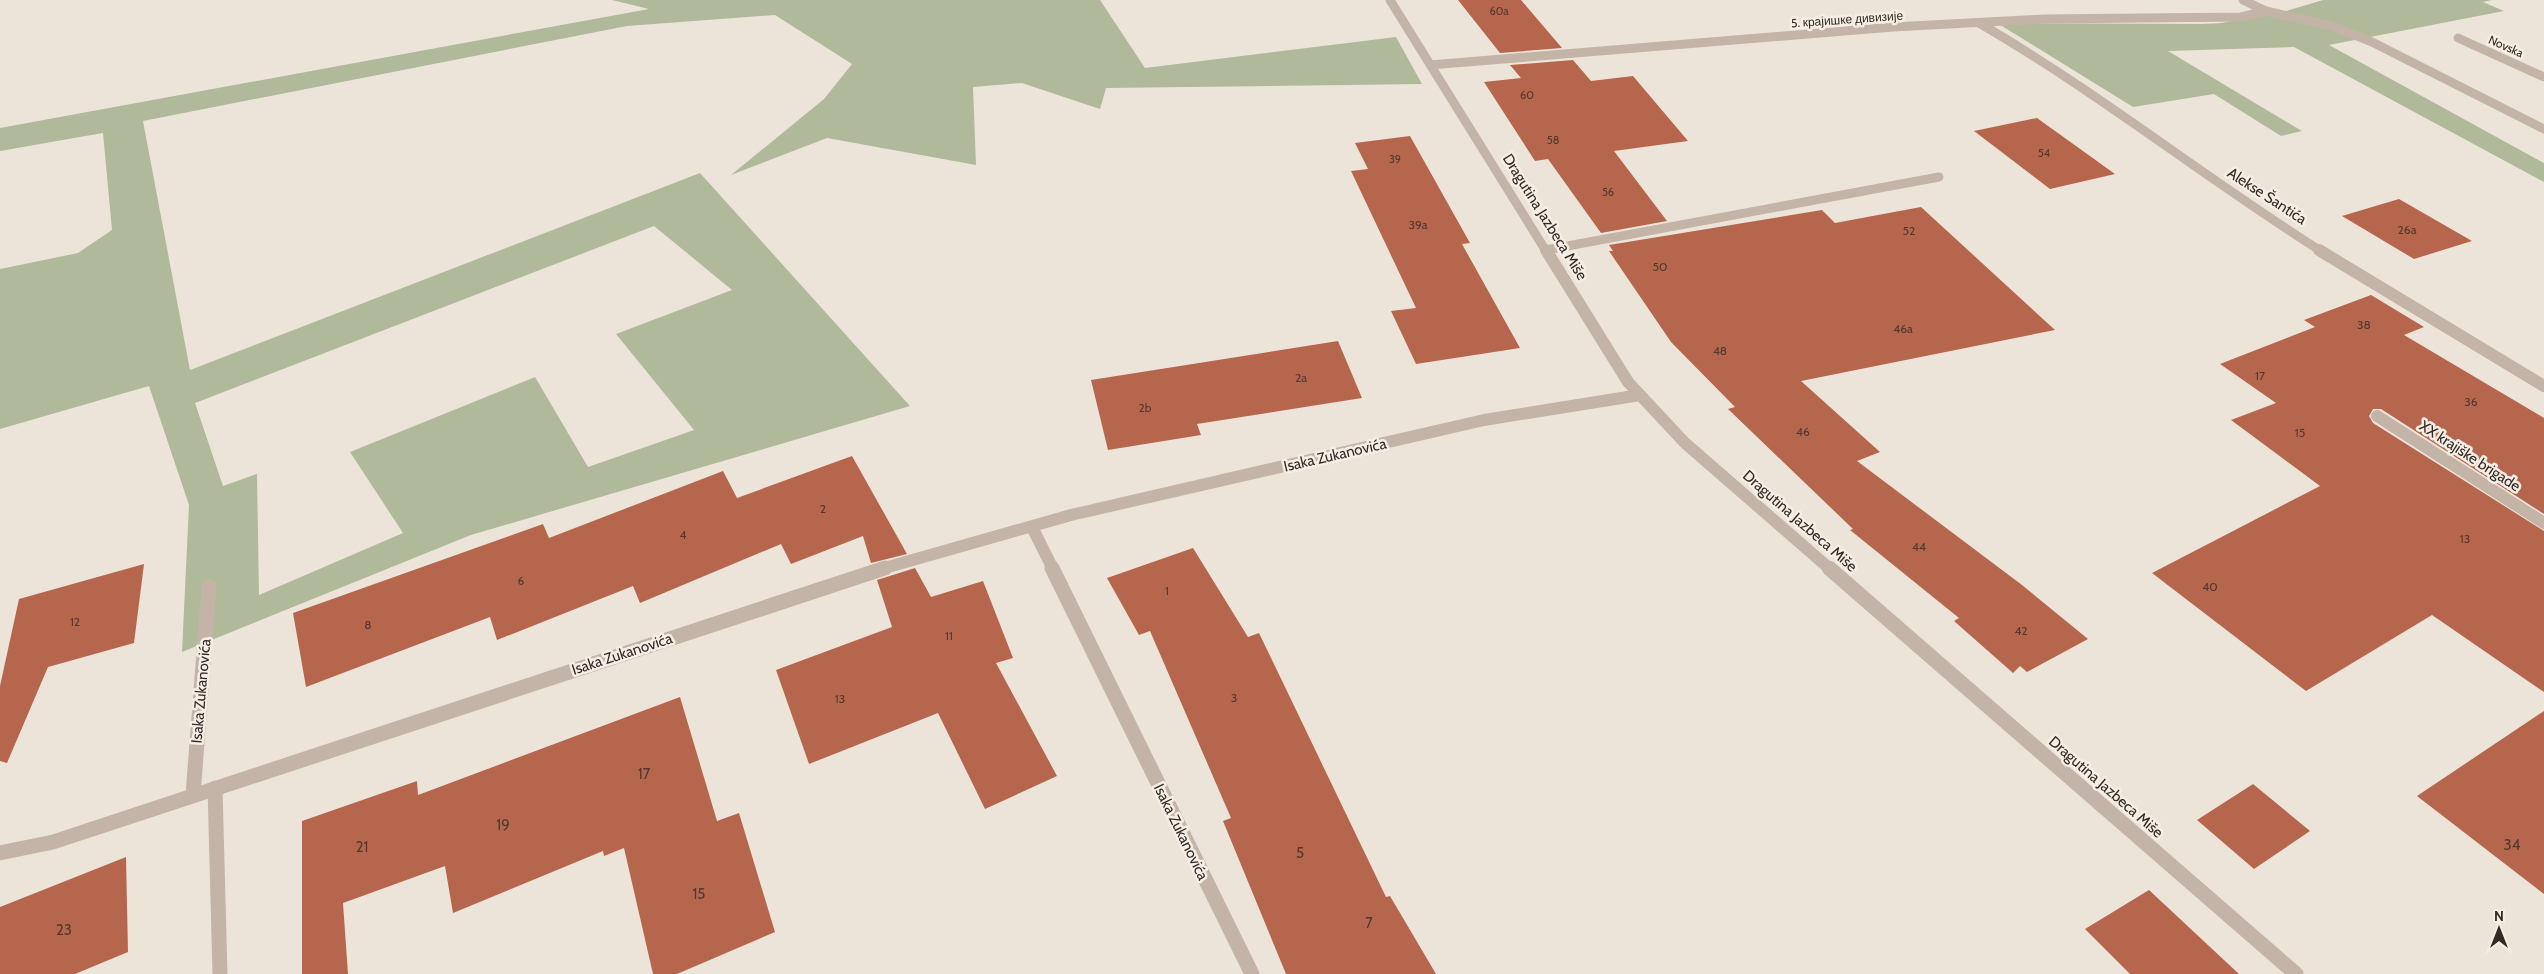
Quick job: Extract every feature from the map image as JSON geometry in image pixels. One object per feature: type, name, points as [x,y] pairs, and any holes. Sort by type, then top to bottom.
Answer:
[{"type":"street","name":"Dragutina Jazbeca Miše","points":[[1390,0],[1628,382],[1640,395],[1693,450],[2296,974]]},
{"type":"street","points":[[2243,0],[2266,11],[2305,18],[2372,42],[2544,129]]},
{"type":"street","name":"5. крајишке дивизије","points":[[1430,65],[1893,27],[2044,19],[2241,17],[2266,11]]},
{"type":"street","name":"Alekse Šantića","points":[[1979,23],[2041,59],[2238,196],[2425,317],[2544,386]]},
{"type":"street","name":"Novska","points":[[2458,38],[2544,77]]},
{"type":"street","points":[[1546,250],[1940,177]]},
{"type":"street","name":"Isaka Zukanovića","points":[[0,853],[53,842],[891,566],[1071,516],[1484,420],[1640,395]]},
{"type":"street","name":"XX krajiške brigade","points":[[2378,416],[2544,523]]},
{"type":"street","name":"Isaka Zukanovića","points":[[1032,527],[1252,974]]},
{"type":"street","name":"Isaka Zukanovića","points":[[193,795],[209,587]]},
{"type":"street","points":[[215,788],[220,974]]},
{"type":"green space","points":[[612,0],[1100,0],[1145,68],[1396,37],[1422,84],[1106,88],[1100,109],[1022,83],[973,87],[976,165],[827,138],[731,175],[824,99],[852,64],[775,15],[627,26],[143,121],[190,370],[700,173],[910,406],[471,535],[182,652],[189,505],[149,386],[0,429],[0,269],[78,253],[112,230],[103,133],[0,151],[0,128],[649,9]],"holes":[[[654,226],[732,290],[616,334],[694,430],[588,467],[535,377],[350,452],[403,533],[259,595],[257,474],[223,486],[195,403]]]},
{"type":"green space","points":[[2323,0],[2492,0],[2483,2],[2504,11],[2329,45],[2544,163],[2544,182],[2294,47],[2168,51],[2302,131],[2281,136],[2214,94],[2133,107],[1997,23],[2203,24],[2232,21],[2246,11],[2283,12]]},
{"type":"building","points":[[1458,0],[1521,0],[1562,48],[1500,53]]},
{"type":"building","points":[[1573,60],[1591,81],[1633,76],[1688,141],[1614,151],[1667,221],[1601,233],[1548,159],[1535,161],[1484,82],[1521,78],[1510,65]]},
{"type":"building","points":[[2037,118],[2115,174],[2050,189],[1974,131]]},
{"type":"building","points":[[1410,136],[1470,243],[1462,244],[1520,348],[1416,364],[1391,311],[1416,308],[1351,171],[1368,169],[1355,143]]},
{"type":"building","points":[[2399,199],[2472,241],[2414,259],[2342,216]]},
{"type":"building","points":[[1921,207],[2055,330],[1801,381],[1880,452],[1857,461],[2022,585],[2088,639],[2027,672],[2020,666],[2013,673],[1954,621],[1959,618],[1850,530],[1853,529],[1728,409],[1735,407],[1671,342],[1609,251],[1613,251],[1609,245],[1822,210],[1835,223]]},
{"type":"building","points":[[2371,295],[2424,327],[2404,335],[2544,418],[2544,514],[2381,409],[2373,409],[2369,416],[2373,423],[2544,531],[2544,692],[2432,615],[2306,691],[2152,573],[2320,486],[2231,420],[2276,403],[2220,364],[2315,327],[2304,320]]},
{"type":"building","points":[[1338,341],[1362,398],[1197,424],[1201,435],[1108,450],[1091,380]]},
{"type":"building","points":[[852,456],[907,554],[871,563],[863,536],[791,564],[781,544],[640,603],[633,586],[497,640],[490,617],[306,687],[293,613],[543,524],[549,538],[723,471],[737,498]]},
{"type":"building","points":[[1193,548],[1248,637],[1259,633],[1386,897],[1390,896],[1436,974],[1286,974],[1223,821],[1231,818],[1150,631],[1139,635],[1107,578]]},
{"type":"building","points":[[144,564],[134,643],[48,667],[7,763],[0,761],[0,686],[19,599]]},
{"type":"building","points":[[915,568],[931,597],[983,581],[1013,658],[996,663],[1057,776],[985,809],[938,713],[809,764],[776,670],[892,627],[877,580]]},
{"type":"building","points":[[680,697],[717,821],[739,813],[775,932],[677,974],[653,974],[624,848],[604,856],[603,851],[453,913],[445,866],[343,903],[348,974],[302,974],[302,821],[417,781],[418,795]]},
{"type":"building","points":[[2544,711],[2544,894],[2417,796]]},
{"type":"building","points":[[2253,784],[2310,831],[2254,869],[2197,820]]},
{"type":"building","points":[[126,857],[128,952],[75,974],[0,974],[0,907]]},
{"type":"building","points":[[2149,890],[2239,974],[2130,974],[2085,929]]}]
